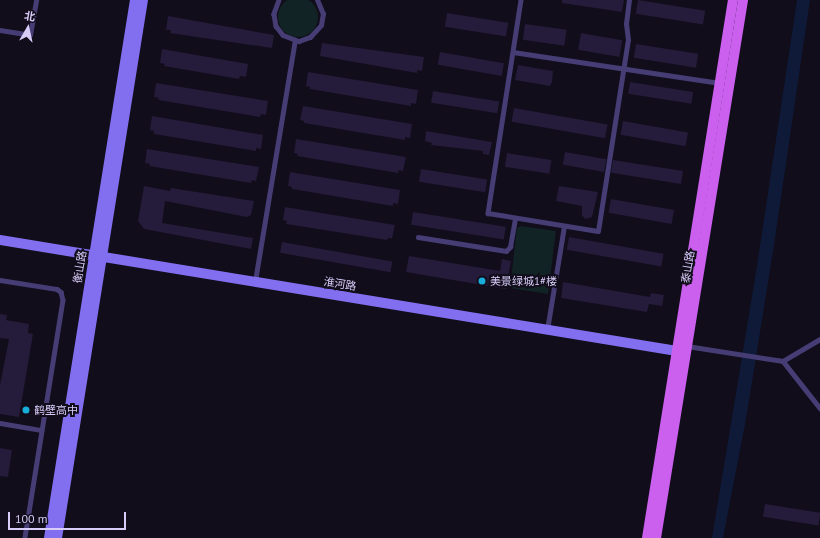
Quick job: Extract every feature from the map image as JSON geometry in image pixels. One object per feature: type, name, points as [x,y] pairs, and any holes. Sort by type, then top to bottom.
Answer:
[{"type":"main road","name":"泰山路","points":[[647,538],[734,0]]},
{"type":"main road","name":"泰山路","points":[[656,538],[743,0]]},
{"type":"street","name":"衡山路","points":[[57,538],[135,0]]},
{"type":"street","name":"衡山路","points":[[49,538],[143,0]]},
{"type":"street","name":"淮河路","points":[[0,240],[677,351]]},
{"type":"lane","points":[[0,30],[30,35],[36,0]]},
{"type":"lane","points":[[280,0],[274,14],[276,26],[283,35],[296,40],[310,37],[319,30],[323,14],[317,0]]},
{"type":"lane","points":[[521,0],[488,213],[598,231],[624,70],[628,40],[626,24],[630,0]]},
{"type":"lane","points":[[255,282],[296,40]]},
{"type":"lane","points":[[513,52],[624,70],[639,70],[720,83]]},
{"type":"lane","points":[[418,237],[506,250],[510,247],[515,218]]},
{"type":"lane","points":[[547,330],[564,226]]},
{"type":"lane","points":[[0,280],[57,289],[63,296],[25,538]]},
{"type":"lane","points":[[687,346],[783,361],[820,339]]},
{"type":"lane","points":[[783,361],[820,408]]},
{"type":"lane","points":[[0,423],[41,430]]},
{"type":"shaded area","points":[[298,-3],[312,3],[318,17],[312,31],[298,37],[284,31],[278,17],[284,3]]},
{"type":"shaded area","points":[[521,226],[556,231],[548,294],[510,288],[517,228]]},
{"type":"water","points":[[797,0],[810,0],[774,245],[746,419],[723,538],[712,538],[757,266]]},
{"type":"building","points":[[562,0],[624,0],[622,12],[562,3]]},
{"type":"building","points":[[638,0],[705,11],[703,24],[636,14]]},
{"type":"building","points":[[447,13],[508,23],[506,37],[445,27]]},
{"type":"building","points":[[168,16],[274,35],[272,48],[170,33],[171,30],[166,30]]},
{"type":"building","points":[[525,24],[567,30],[564,46],[523,40]]},
{"type":"building","points":[[581,33],[622,40],[619,57],[578,50]]},
{"type":"building","points":[[322,43],[424,57],[422,71],[417,70],[417,73],[320,56]]},
{"type":"building","points":[[636,44],[698,54],[696,68],[634,58]]},
{"type":"building","points":[[162,49],[248,64],[246,77],[240,76],[239,79],[164,66],[165,64],[160,63]]},
{"type":"building","points":[[440,52],[504,63],[502,76],[438,65]]},
{"type":"building","points":[[518,65],[553,71],[550,86],[515,80]]},
{"type":"building","points":[[308,72],[418,90],[416,104],[411,103],[411,106],[310,89],[310,87],[306,86]]},
{"type":"building","points":[[630,82],[693,92],[691,104],[628,94]]},
{"type":"building","points":[[156,83],[268,101],[266,115],[261,114],[260,117],[158,100],[159,98],[154,97]]},
{"type":"building","points":[[433,91],[499,101],[497,113],[431,103]]},
{"type":"building","points":[[303,106],[412,124],[410,138],[405,137],[405,140],[304,123],[304,121],[300,120]]},
{"type":"building","points":[[514,108],[608,124],[605,138],[512,122]]},
{"type":"building","points":[[152,116],[263,135],[261,149],[256,148],[256,151],[154,134],[154,131],[150,130]]},
{"type":"building","points":[[623,121],[688,132],[686,146],[621,135]]},
{"type":"building","points":[[426,131],[492,142],[489,155],[483,154],[483,151],[431,145],[432,143],[425,141]]},
{"type":"building","points":[[296,139],[406,157],[403,171],[399,170],[398,173],[297,156],[298,154],[294,153]]},
{"type":"building","points":[[147,149],[259,167],[256,181],[252,180],[251,183],[149,166],[150,164],[145,163]]},
{"type":"building","points":[[565,152],[606,159],[604,172],[563,165]]},
{"type":"building","points":[[507,153],[551,160],[549,174],[505,167]]},
{"type":"building","points":[[613,160],[683,171],[681,184],[611,173]]},
{"type":"building","points":[[421,169],[487,179],[485,192],[419,182]]},
{"type":"building","points":[[290,172],[400,190],[398,204],[393,203],[393,206],[292,189],[292,187],[288,186]]},
{"type":"building","points":[[144,186],[170,191],[171,188],[254,201],[251,215],[247,217],[165,201],[162,223],[253,238],[251,249],[144,229],[138,221]]},
{"type":"building","points":[[559,186],[598,192],[592,217],[586,219],[582,216],[582,206],[556,201]]},
{"type":"building","points":[[611,199],[674,210],[672,224],[609,213]]},
{"type":"building","points":[[285,207],[395,225],[392,238],[388,238],[387,240],[286,224],[287,221],[283,220]]},
{"type":"building","points":[[413,212],[506,227],[504,240],[411,225]]},
{"type":"building","points":[[569,237],[664,254],[661,266],[567,250]]},
{"type":"building","points":[[282,242],[392,261],[390,272],[280,253]]},
{"type":"building","name":"美景绿城1#楼","points":[[409,256],[500,271],[502,259],[511,261],[506,289],[406,272]]},
{"type":"building","points":[[563,282],[650,297],[651,293],[664,295],[662,306],[649,304],[647,312],[561,298]]},
{"type":"building","points":[[0,314],[7,315],[6,320],[29,324],[28,333],[33,334],[19,417],[0,414],[0,385],[9,339],[0,338]]},
{"type":"building","points":[[0,448],[12,450],[8,477],[0,476]]},
{"type":"building","points":[[765,504],[820,513],[818,526],[763,517]]},
{"type":"place","name":"美景绿城1#楼","points":[[482,281]]},
{"type":"place","name":"鹤壁高中","points":[[26,410]]}]
